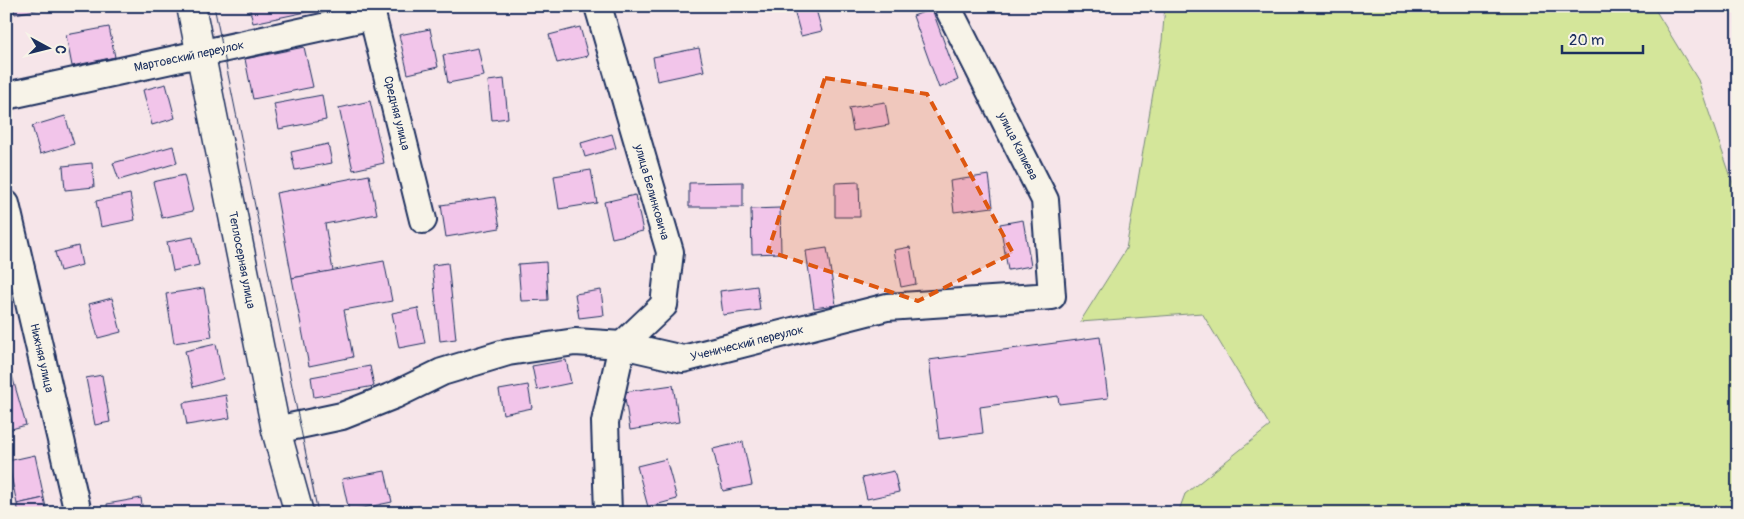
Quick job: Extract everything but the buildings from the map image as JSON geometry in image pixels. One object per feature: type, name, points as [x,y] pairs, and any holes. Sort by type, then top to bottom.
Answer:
[{"type":"main road","name":"Теплосерная улица","points":[[191,6],[276,430],[299,513]]},
{"type":"street","name":"улица Белинковича","points":[[598,6],[670,252],[664,305],[622,345]]},
{"type":"street","name":"улица Капиева","points":[[947,6],[1045,200],[1052,296]]},
{"type":"street","name":"Мартовский переулок","points":[[6,96],[201,53],[371,11]]},
{"type":"street","name":"Средняя улица","points":[[371,11],[423,220]]},
{"type":"street","name":"Нижняя улица","points":[[6,204],[78,513]]},
{"type":"street","name":"Ученический переулок","points":[[276,430],[342,416],[396,395],[442,372],[508,352],[575,342],[622,345],[684,359],[887,307],[1052,296]]},
{"type":"street","points":[[608,513],[605,422],[622,345]]},
{"type":"highlighted area","points":[[825,78],[927,94],[1013,253],[918,301],[768,251]]},
{"type":"green space","points":[[1165,6],[1653,6],[1698,80],[1738,198],[1738,513],[1178,513],[1185,494],[1270,426],[1202,313],[1080,322],[1126,249],[1162,41]]},
{"type":"tram line","points":[[214,6],[318,513]]}]
